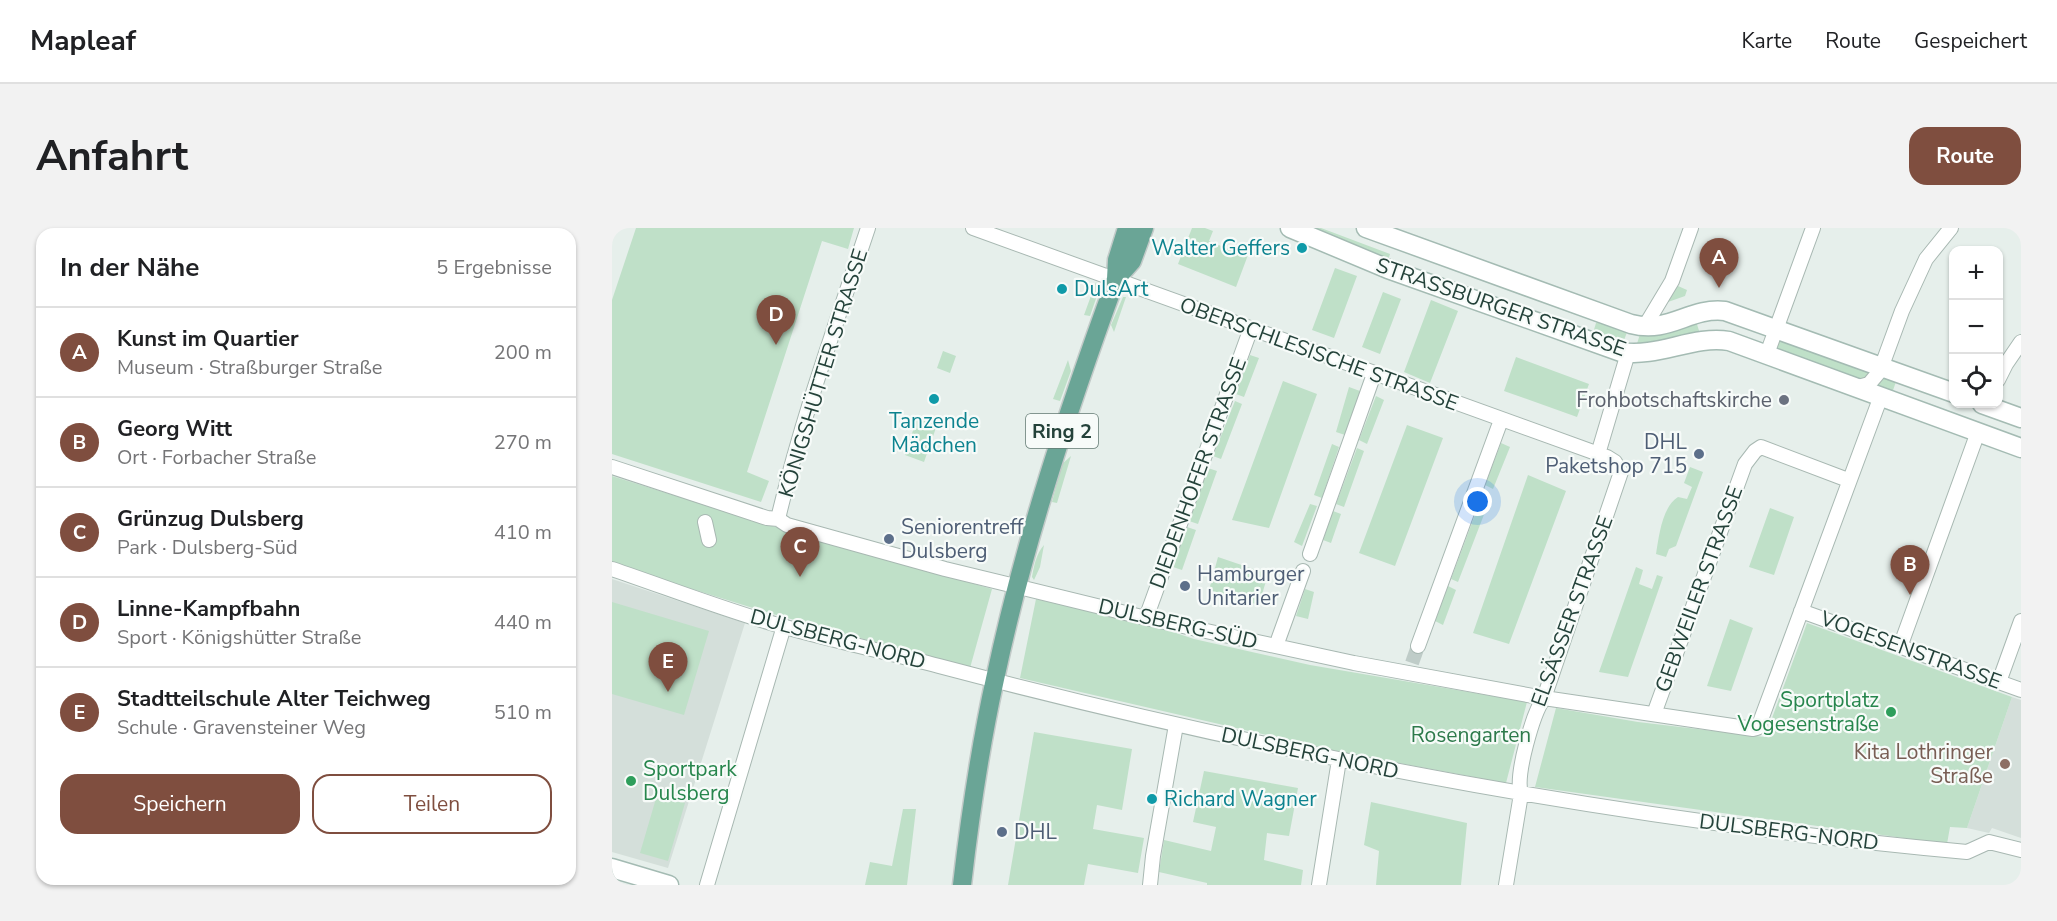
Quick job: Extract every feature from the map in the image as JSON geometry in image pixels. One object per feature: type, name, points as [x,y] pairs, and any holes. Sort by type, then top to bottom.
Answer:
[{"type":"main road","name":"Ring 2","points":[[962,885],[969,825],[994,681],[1017,586],[1060,436],[1116,279],[1117,260],[1127,228]]},
{"type":"main road","name":"Ring 2","points":[[1116,279],[1132,261],[1144,228]]},
{"type":"main road","name":"STRASSBURGER STRASSE","points":[[1290,228],[1388,269],[1628,353],[1643,353],[1713,340],[1729,341],[2021,448]]},
{"type":"main road","name":"STRASSBURGER STRASSE","points":[[1366,228],[1625,322],[1645,327],[1668,324],[1697,312],[1718,310],[1734,313],[1949,392]]},
{"type":"main road","points":[[1996,408],[2021,418]]},
{"type":"main road","points":[[612,868],[669,885]]},
{"type":"street","name":"KÖNIGSHÜTTER STRASSE","points":[[772,518],[868,228]]},
{"type":"street","name":"OBERSCHLESISCHE STRASSE","points":[[973,228],[1598,454]]},
{"type":"street","points":[[1645,327],[1672,281],[1691,228]]},
{"type":"street","points":[[1767,354],[1813,228]]},
{"type":"street","points":[[1858,387],[1871,382],[1882,367],[1902,311],[1926,259],[1951,228]]},
{"type":"street","name":"DIEDENHOFER STRASSE","points":[[1146,618],[1251,328]]},
{"type":"street","points":[[2003,370],[2021,342]]},
{"type":"street","points":[[1598,454],[1628,353]]},
{"type":"street","points":[[1310,554],[1374,374]]},
{"type":"street","points":[[1801,610],[1881,396]]},
{"type":"street","points":[[1418,646],[1501,420]]},
{"type":"street","points":[[1900,647],[1978,432]]},
{"type":"street","name":"GEBWEILER STRASSE","points":[[1654,714],[1745,464],[1761,447],[1848,480]]},
{"type":"street","name":"ELSÄSSER STRASSE","points":[[1506,885],[1521,794],[1518,786],[1520,769],[1538,707],[1544,698],[1622,472],[1615,462],[1598,454]]},
{"type":"street","name":"DULSBERG-SÜD","points":[[612,467],[772,518],[787,525],[945,569],[1146,618],[1276,646],[1411,668],[1544,698],[1757,728],[1801,610]]},
{"type":"street","points":[[705,522],[709,540]]},
{"type":"street","name":"DULSBERG-NORD","points":[[612,569],[784,627],[1176,725],[1339,760],[1521,794],[1791,833],[1967,852],[1989,842],[2021,850]]},
{"type":"street","points":[[1276,646],[1303,572]]},
{"type":"street","name":"VOGESENSTRASSE","points":[[1801,610],[2021,690]]},
{"type":"street","points":[[1999,682],[2021,621]]},
{"type":"street","points":[[707,885],[784,627]]},
{"type":"street","points":[[1150,885],[1176,725]]},
{"type":"street","points":[[1319,885],[1339,760]]},
{"type":"shaded area","points":[[612,579],[745,623],[668,868],[612,852]]},
{"type":"shaded area","name":"Kita Lothringer Straße","points":[[2012,697],[2021,700],[2021,838],[1992,828],[1989,833],[1967,828]]},
{"type":"green space","points":[[636,228],[854,228],[848,249],[822,241],[747,472],[769,481],[761,502],[612,454],[612,300]]},
{"type":"green space","points":[[1192,228],[1205,228],[1213,231],[1209,241],[1236,252],[1240,243],[1251,247],[1236,287],[1178,264]]},
{"type":"green space","points":[[1305,228],[1321,228],[1390,254],[1387,264]]},
{"type":"green space","points":[[1335,268],[1357,276],[1334,338],[1312,330]]},
{"type":"green space","points":[[1096,282],[1099,290],[1090,316],[1084,315]]},
{"type":"green space","points":[[1678,286],[1687,290],[1685,296],[1668,302],[1672,291]]},
{"type":"green space","points":[[1383,292],[1401,299],[1380,354],[1362,347]]},
{"type":"green space","points":[[1123,297],[1126,297],[1114,332],[1111,325]]},
{"type":"green space","points":[[1431,300],[1458,311],[1430,383],[1404,372]]},
{"type":"green space","points":[[1603,318],[1629,327],[1621,348],[1593,333],[1596,323]]},
{"type":"green space","points":[[1695,318],[1701,337],[1635,350],[1641,331]]},
{"type":"green space","points":[[1780,334],[1873,370],[1867,378],[1859,379],[1829,367],[1814,367],[1773,353]]},
{"type":"green space","points":[[943,351],[956,356],[950,373],[937,368]]},
{"type":"green space","points":[[1250,355],[1259,358],[1244,397],[1236,394]]},
{"type":"green space","points":[[1516,357],[1589,384],[1577,417],[1504,391]]},
{"type":"green space","points":[[1068,360],[1071,371],[1060,401],[1053,399]]},
{"type":"green space","points":[[1898,376],[1891,396],[1873,388],[1885,377]]},
{"type":"green space","points":[[1283,381],[1317,394],[1269,528],[1232,520]]},
{"type":"green space","points":[[1349,387],[1360,391],[1345,435],[1336,432]]},
{"type":"green space","points":[[1376,396],[1384,400],[1367,444],[1359,440]]},
{"type":"green space","points":[[1235,401],[1242,404],[1221,459],[1213,456]]},
{"type":"green space","points":[[917,418],[937,425],[924,462],[905,455]]},
{"type":"green space","points":[[1407,425],[1443,438],[1395,566],[1359,553]]},
{"type":"green space","points":[[1501,443],[1510,447],[1493,489],[1485,485]]},
{"type":"green space","points":[[1332,444],[1339,447],[1322,498],[1314,495]]},
{"type":"green space","points":[[1357,448],[1364,451],[1344,507],[1336,504]]},
{"type":"green space","points":[[1071,456],[1057,503],[1052,502],[1062,464]]},
{"type":"green space","points":[[1690,467],[1703,472],[1676,546],[1669,549],[1666,557],[1656,554],[1662,522],[1668,508],[1678,497],[1687,499],[1692,487],[1684,483]]},
{"type":"green space","points":[[1208,468],[1217,471],[1198,524],[1189,521]]},
{"type":"green space","points":[[1528,475],[1566,491],[1509,644],[1473,633]]},
{"type":"green space","points":[[612,476],[772,526],[992,589],[970,668],[769,613],[612,564]]},
{"type":"green space","points":[[1482,496],[1490,499],[1458,582],[1451,579]]},
{"type":"green space","points":[[1310,504],[1317,506],[1302,546],[1294,542]]},
{"type":"green space","points":[[1770,508],[1794,517],[1774,575],[1749,567]]},
{"type":"green space","points":[[1333,511],[1341,514],[1331,543],[1323,540]]},
{"type":"green space","points":[[1187,527],[1196,530],[1182,570],[1173,567]]},
{"type":"green space","points":[[1044,545],[1040,567],[1034,580],[1032,577],[1036,560]]},
{"type":"green space","points":[[1218,557],[1268,574],[1259,605],[1209,590]]},
{"type":"green space","points":[[1636,567],[1643,570],[1639,584],[1652,589],[1657,575],[1663,577],[1628,677],[1599,672]]},
{"type":"green space","points":[[1448,586],[1456,590],[1443,625],[1435,621]]},
{"type":"green space","points":[[1305,589],[1314,592],[1308,619],[1296,616]]},
{"type":"green space","name":"Rosengarten","points":[[1036,599],[1158,627],[1194,639],[1310,665],[1527,702],[1506,783],[1345,753],[1020,678]]},
{"type":"green space","points":[[612,602],[709,631],[684,715],[612,694]]},
{"type":"green space","points":[[1730,619],[1753,628],[1731,691],[1707,686]]},
{"type":"green space","name":"Sportplatz Vogesenstraße","points":[[1807,623],[2012,697],[1967,828],[1950,827],[1947,844],[1535,787],[1556,708],[1638,722],[1765,737]]},
{"type":"green space","points":[[1034,732],[1132,749],[1122,810],[1097,805],[1093,829],[1144,838],[1138,873],[1088,864],[1084,885],[1008,885]]},
{"type":"green space","points":[[1204,771],[1298,788],[1289,836],[1267,833],[1264,860],[1303,870],[1301,885],[1207,885],[1207,883],[1159,872],[1164,840],[1211,851],[1216,827],[1193,822]]},
{"type":"green space","points":[[657,795],[685,803],[668,861],[640,853]]},
{"type":"green space","points":[[1371,802],[1467,823],[1461,885],[1376,885],[1379,851],[1364,845]]},
{"type":"green space","points":[[903,809],[916,809],[907,885],[865,885],[870,862],[892,866]]},
{"type":"tunnel","points":[[1412,663],[1418,646]]},
{"type":"place","name":"Walter Geffers","points":[[1302,248]]},
{"type":"place","name":"Kunst im Quartier","points":[[1719,288]]},
{"type":"place","name":"DulsArt","points":[[1062,289]]},
{"type":"place","name":"Linne-Kampfbahn","points":[[776,345]]},
{"type":"place","name":"Tanzende Mädchen","points":[[934,399]]},
{"type":"place","name":"Frohbotschaftskirche","points":[[1784,400]]},
{"type":"place","name":"DHL Paketshop 715","points":[[1699,454]]},
{"type":"place","name":"Seniorentreff Dulsberg","points":[[889,539]]},
{"type":"place","name":"Grünzug Dulsberg","points":[[800,577]]},
{"type":"place","name":"Hamburger Unitarier","points":[[1185,586]]},
{"type":"place","name":"Georg Witt","points":[[1910,595]]},
{"type":"place","name":"Stadtteilschule Alter Teichweg","points":[[668,692]]},
{"type":"place","name":"Sportplatz Vogesenstraße","points":[[1891,712]]},
{"type":"place","name":"Kita Lothringer Straße","points":[[2005,764]]},
{"type":"place","name":"Sportpark Dulsberg","points":[[631,781]]},
{"type":"place","name":"Richard Wagner","points":[[1152,799]]},
{"type":"place","name":"DHL","points":[[1002,832]]}]
